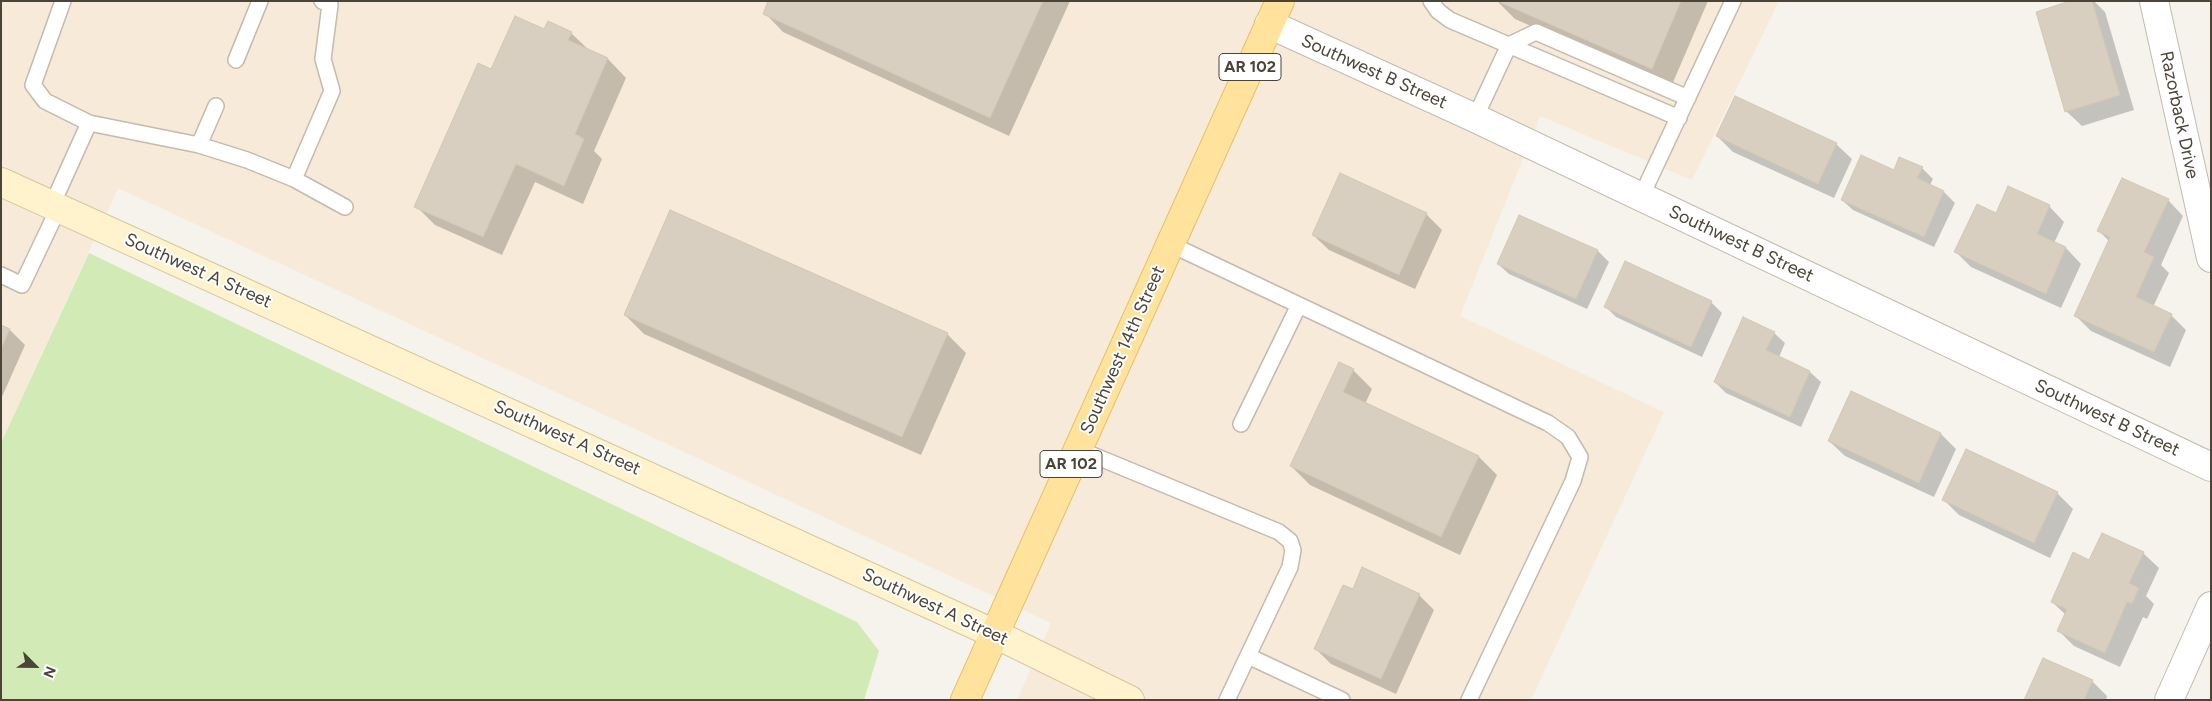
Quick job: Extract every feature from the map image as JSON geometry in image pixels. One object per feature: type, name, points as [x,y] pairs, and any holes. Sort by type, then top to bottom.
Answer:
[{"type":"main road","name":"Southwest 14th Street","points":[[965,700],[1274,13]]},
{"type":"street","name":"Razorback Drive","points":[[2154,1],[2211,258]]},
{"type":"street","name":"Southwest B Street","points":[[1274,13],[1475,118],[2211,467]]},
{"type":"street","name":"Southwest A Street","points":[[1,182],[995,634],[1130,700]]},
{"type":"street","points":[[2169,700],[2211,606]]},
{"type":"lane","points":[[63,1],[33,85],[45,102],[89,123],[199,144],[247,160],[294,178],[345,207]]},
{"type":"lane","points":[[236,60],[260,1]]},
{"type":"lane","points":[[294,178],[332,91],[323,59],[330,5],[322,1]]},
{"type":"lane","points":[[1432,1],[1438,11],[1450,20],[1679,118]]},
{"type":"lane","points":[[1641,197],[1733,1]]},
{"type":"lane","points":[[1475,118],[1509,45],[1536,32],[1688,98]]},
{"type":"lane","points":[[199,144],[216,106]]},
{"type":"lane","points":[[1,275],[22,285],[89,123]]},
{"type":"lane","points":[[1170,244],[1548,423],[1568,437],[1580,457],[1574,482],[1469,700]]},
{"type":"lane","points":[[1241,424],[1299,305]]},
{"type":"lane","points":[[1078,449],[1279,532],[1290,540],[1293,550],[1290,567],[1227,700]]},
{"type":"lane","points":[[1248,656],[1342,700]]},
{"type":"shaded area","points":[[1,1],[1779,1],[1692,180],[1540,116],[1460,316],[1664,412],[1531,700],[1017,700],[1051,623],[118,188],[1,443]]},
{"type":"green space","points":[[89,253],[857,622],[879,651],[864,700],[1,700],[1,443]]},
{"type":"building","points":[[768,1],[1043,1],[990,118],[763,14]]},
{"type":"building","points":[[1497,1],[1681,1],[1652,69]]},
{"type":"building","points":[[2070,1],[2092,1],[2120,95],[2065,112],[2036,12]]},
{"type":"building","points":[[515,16],[544,29],[548,21],[572,32],[568,40],[608,58],[575,134],[584,139],[564,186],[516,164],[483,237],[414,207],[478,63],[491,69]]},
{"type":"building","points":[[1735,96],[1837,143],[1818,184],[1716,136]]},
{"type":"building","points":[[1861,155],[1894,170],[1899,157],[1923,167],[1917,178],[1944,191],[1924,237],[1841,200]]},
{"type":"building","points":[[1340,173],[1427,213],[1399,275],[1312,235]]},
{"type":"building","points":[[2122,178],[2169,199],[2144,252],[2154,257],[2136,297],[2172,314],[2154,352],[2074,316],[2110,237],[2097,231]]},
{"type":"building","points":[[2008,186],[2050,205],[2037,234],[2066,247],[2046,294],[1954,252],[1977,204],[1996,213]]},
{"type":"building","points":[[670,210],[948,333],[902,437],[624,315]]},
{"type":"building","points":[[1519,215],[1598,250],[1576,299],[1497,264]]},
{"type":"building","points":[[1625,261],[1712,301],[1691,347],[1604,307]]},
{"type":"building","points":[[1743,317],[1775,332],[1766,350],[1810,371],[1790,417],[1714,382]]},
{"type":"building","points":[[1,325],[10,329],[1,349]]},
{"type":"building","points":[[1339,362],[1354,369],[1343,392],[1479,456],[1441,537],[1290,466]]},
{"type":"building","points":[[1851,391],[1941,433],[1919,483],[1828,441]]},
{"type":"building","points":[[1966,449],[2058,492],[2034,543],[1942,500]]},
{"type":"building","points":[[2102,533],[2144,552],[2129,583],[2139,588],[2132,604],[2127,602],[2105,653],[2057,631],[2067,609],[2051,602],[2073,552],[2089,560]]},
{"type":"building","points":[[1362,567],[1420,594],[1381,679],[1314,649],[1343,585],[1353,589]]},
{"type":"building","points":[[2043,658],[2093,680],[2084,700],[2024,700]]}]
